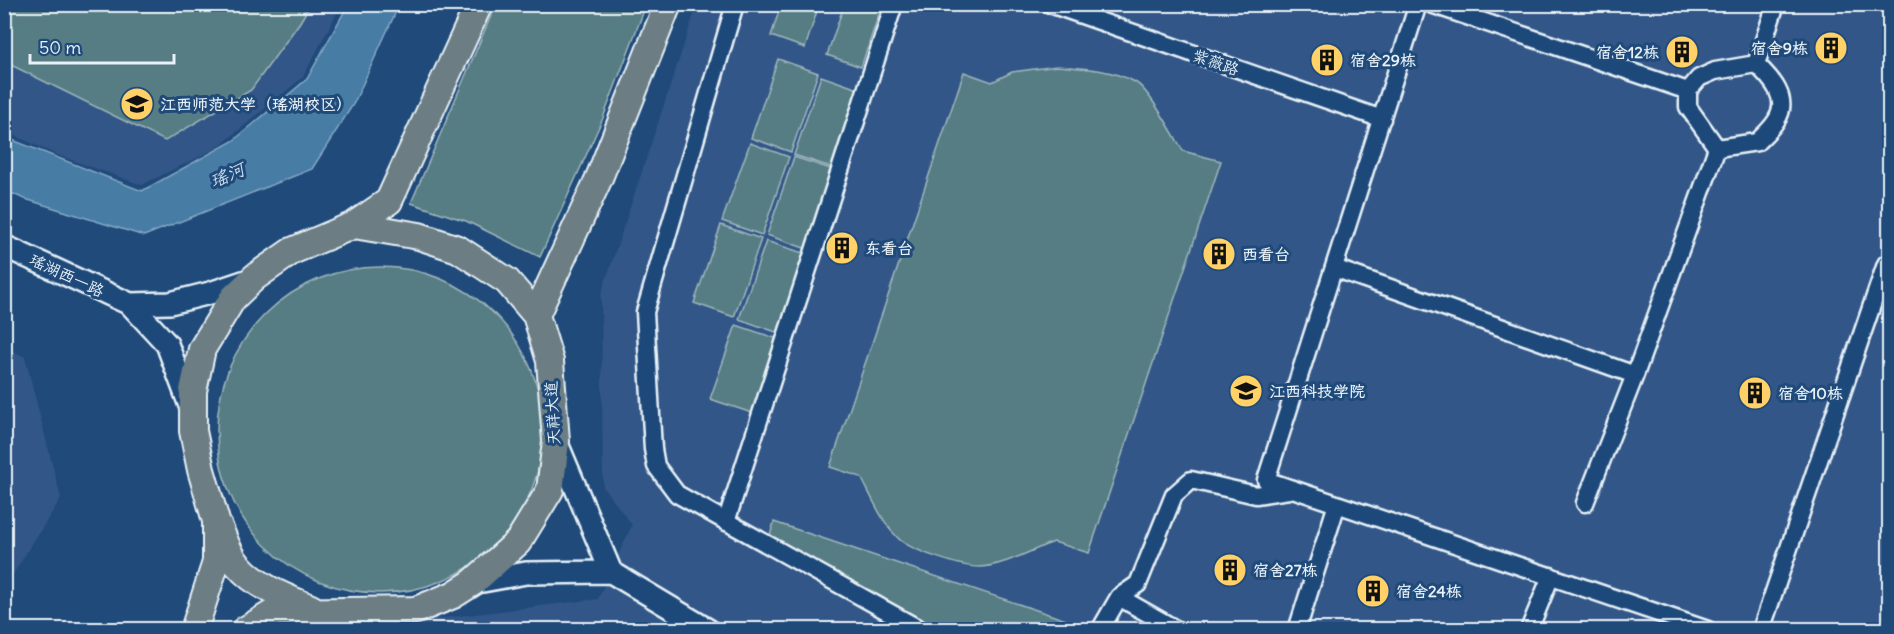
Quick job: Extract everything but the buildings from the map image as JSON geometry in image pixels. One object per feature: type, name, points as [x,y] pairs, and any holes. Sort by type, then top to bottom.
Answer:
[{"type":"main road","points":[[320,612],[277,594],[256,582],[237,564],[216,521],[201,470],[193,431],[193,391],[202,349],[233,298],[255,277],[292,251],[354,225],[389,201],[479,4]]},
{"type":"main road","points":[[354,225],[419,236],[458,249],[507,281],[536,315],[599,178],[668,4]]},
{"type":"main road","name":"天祥大道","points":[[245,630],[275,612],[416,610],[453,595],[472,583],[518,542],[550,490],[556,441],[550,361],[536,315]]},
{"type":"main road","points":[[194,630],[216,562],[216,521]]},
{"type":"street","points":[[735,4],[645,312],[656,466],[677,494],[921,630]]},
{"type":"street","points":[[726,522],[894,4]]},
{"type":"street","name":"紫薇路","points":[[1050,4],[1382,119]]},
{"type":"street","points":[[1418,4],[1266,480],[1708,630]]},
{"type":"street","points":[[1431,4],[1688,91]]},
{"type":"street","points":[[1756,64],[1776,4]]},
{"type":"street","points":[[1717,148],[1688,107],[1688,91],[1700,78],[1715,71],[1756,64]]},
{"type":"street","points":[[1717,148],[1758,142],[1778,119],[1782,100],[1773,80],[1756,64]]},
{"type":"street","points":[[1585,503],[1635,375],[1717,148]]},
{"type":"street","name":"瑶湖西一路","points":[[4,246],[130,304]]},
{"type":"street","points":[[1761,630],[1886,264]]},
{"type":"street","points":[[1334,268],[1635,375]]},
{"type":"street","points":[[130,304],[170,303],[210,293],[255,277]]},
{"type":"street","points":[[130,304],[167,344],[193,413]]},
{"type":"street","points":[[556,441],[611,572]]},
{"type":"street","points":[[1100,630],[1119,597],[1138,584],[1174,495],[1191,480],[1256,495],[1292,489]]},
{"type":"street","points":[[1297,630],[1336,504]]},
{"type":"street","points":[[472,583],[526,573],[611,572],[708,630]]},
{"type":"street","points":[[1528,630],[1551,576]]},
{"type":"street","points":[[1119,597],[1177,630]]},
{"type":"shaded area","name":"江西师范大学（瑶湖校区）","points":[[5,5],[341,5],[303,77],[217,148],[142,185],[55,154],[5,131]]},
{"type":"shaded area","name":"江西科技学院","points":[[697,5],[1889,5],[1889,629],[344,630],[598,599],[632,525],[603,487],[601,295]]},
{"type":"shaded area","points":[[5,347],[25,357],[61,498],[5,587]]},
{"type":"green space","points":[[496,4],[646,5],[603,118],[540,257],[466,221],[411,203]]},
{"type":"green space","name":"江西师范大学（瑶湖校区）","points":[[4,5],[310,5],[251,90],[165,141],[5,62]]},
{"type":"green space","points":[[781,5],[819,5],[805,48],[771,36]]},
{"type":"green space","points":[[844,5],[882,5],[861,67],[827,55]]},
{"type":"green space","points":[[778,59],[818,73],[791,152],[751,138]]},
{"type":"green space","points":[[1057,66],[1107,72],[1135,82],[1154,103],[1183,151],[1221,161],[1089,553],[1054,542],[997,564],[971,566],[936,557],[903,542],[886,523],[861,477],[830,467],[964,72],[992,82],[1012,72]]},
{"type":"green space","points":[[821,76],[861,90],[834,168],[794,155]]},
{"type":"green space","points":[[750,143],[789,157],[762,235],[722,221]]},
{"type":"green space","points":[[794,157],[834,170],[807,249],[767,235]]},
{"type":"green space","points":[[721,225],[761,239],[734,317],[694,303]]},
{"type":"green space","points":[[766,241],[806,254],[779,333],[739,319]]},
{"type":"green space","points":[[380,267],[412,270],[442,279],[471,294],[495,315],[516,339],[531,368],[540,398],[543,430],[540,462],[531,492],[516,521],[495,545],[471,566],[442,581],[412,590],[380,593],[348,590],[318,581],[289,566],[265,545],[244,521],[229,492],[220,462],[217,430],[220,398],[229,368],[244,339],[265,315],[289,294],[318,279],[348,270]]},
{"type":"green space","points":[[736,325],[778,339],[752,413],[710,399]]},
{"type":"green space","points":[[774,522],[1081,625],[1080,630],[926,629],[768,542]]},
{"type":"water","name":"瑶河","points":[[348,5],[399,5],[354,103],[312,169],[144,236],[22,198],[5,190],[5,137],[142,191],[233,141],[307,79]]},
{"type":"place","name":"宿舍9栋","points":[[1831,48]]},
{"type":"place","name":"宿舍12栋","points":[[1682,52]]},
{"type":"place","name":"宿舍29栋","points":[[1327,60]]},
{"type":"place","name":"江西师范大学（瑶湖校区）","points":[[137,104]]},
{"type":"place","name":"东看台","points":[[842,248]]},
{"type":"place","name":"西看台","points":[[1219,254]]},
{"type":"place","name":"江西科技学院","points":[[1246,391]]},
{"type":"place","name":"宿舍10栋","points":[[1755,393]]},
{"type":"place","name":"宿舍27栋","points":[[1230,570]]},
{"type":"place","name":"宿舍24栋","points":[[1373,591]]}]
